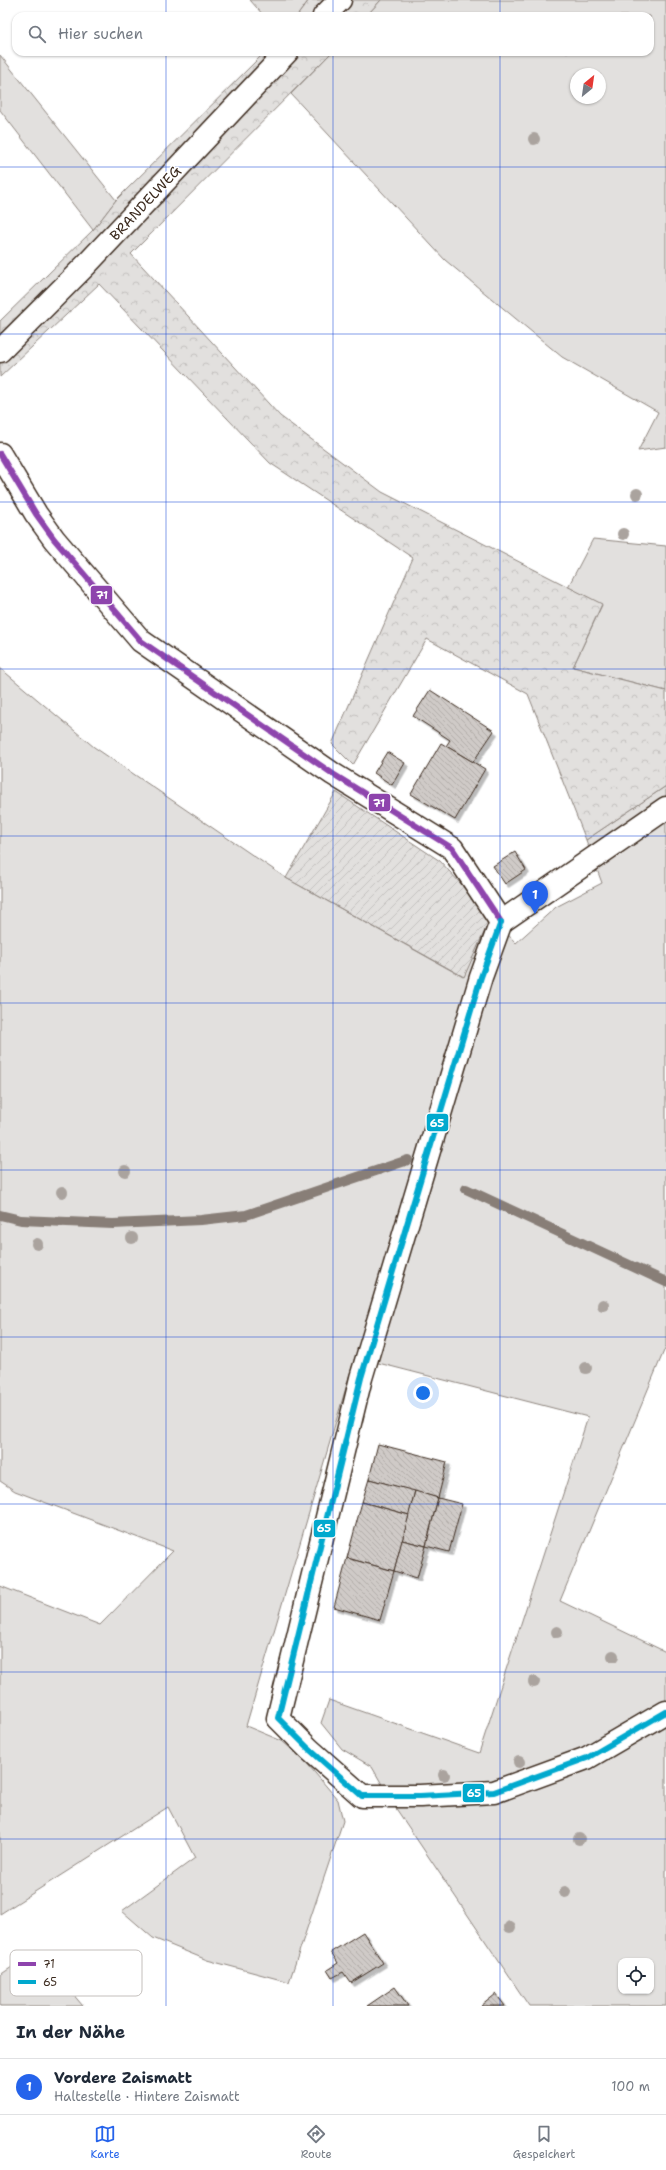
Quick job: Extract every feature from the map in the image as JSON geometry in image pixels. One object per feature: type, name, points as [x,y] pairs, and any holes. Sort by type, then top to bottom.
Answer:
[{"type":"street","points":[[328,12],[340,0]]},
{"type":"street","name":"BRANDELWEG","points":[[0,351],[86,265],[283,56]]},
{"type":"street","points":[[0,454],[36,514],[54,539],[141,641],[333,774],[452,848],[501,922]]},
{"type":"street","points":[[666,808],[501,922],[480,977],[361,1378],[278,1718],[309,1749],[362,1796],[420,1796],[494,1792],[587,1758],[666,1712]]},
{"type":"green space","points":[[250,0],[309,0],[300,12],[260,12]]},
{"type":"green space","points":[[309,0],[381,0],[370,12],[300,12]]},
{"type":"green space","points":[[381,0],[666,0],[666,447],[638,451],[658,412],[562,357],[445,260],[291,94],[328,56],[654,56],[654,12],[370,12]]},
{"type":"green space","points":[[0,55],[116,200],[93,230],[0,110]]},
{"type":"green space","points":[[261,56],[328,56],[131,254],[280,416],[382,492],[602,604],[573,667],[666,691],[666,786],[586,840],[528,694],[427,639],[353,765],[332,744],[413,558],[270,463],[99,284],[0,377],[0,321],[93,230],[116,200]]},
{"type":"green space","points":[[593,539],[666,546],[666,691],[573,667],[602,605],[568,587]]},
{"type":"green space","points":[[0,668],[94,747],[286,878],[463,977],[491,917],[516,943],[556,907],[602,883],[586,840],[666,786],[666,1346],[560,1601],[666,1652],[666,2006],[529,2006],[395,1807],[372,1767],[342,1749],[321,1723],[329,1700],[479,1753],[588,1417],[355,1357],[246,1726],[282,1741],[304,1760],[338,1800],[343,1821],[289,1982],[207,1960],[153,1938],[122,1911],[195,1858],[168,1807],[0,1914],[0,1586],[100,1625],[173,1551],[15,1491],[0,1481]]},
{"type":"green space","points":[[336,792],[440,861],[491,917],[464,977],[286,878]]},
{"type":"green space","points":[[10,1968],[10,1996],[74,1996],[83,2006],[0,2006],[0,1975]]},
{"type":"building","points":[[430,690],[494,731],[473,762],[446,746],[450,740],[413,716]]},
{"type":"building","points":[[441,743],[485,769],[455,820],[411,794]]},
{"type":"building","points":[[387,752],[405,763],[392,785],[374,773]]},
{"type":"building","points":[[515,852],[526,870],[505,884],[493,866]]},
{"type":"building","points":[[378,1444],[447,1462],[438,1498],[369,1479]]},
{"type":"building","points":[[369,1479],[415,1491],[409,1515],[362,1502]]},
{"type":"building","points":[[415,1491],[438,1498],[426,1546],[402,1540]]},
{"type":"building","points":[[438,1498],[462,1504],[449,1552],[426,1546]]},
{"type":"building","points":[[362,1502],[409,1515],[394,1571],[347,1558]]},
{"type":"building","points":[[402,1540],[426,1546],[417,1578],[394,1571]]},
{"type":"building","points":[[347,1558],[394,1571],[380,1620],[334,1607]]},
{"type":"building","points":[[363,1932],[383,1963],[351,1983],[343,1972],[332,1978],[327,1970],[338,1963],[331,1952]]},
{"type":"building","points":[[395,1987],[408,2006],[367,2006]]},
{"type":"building","points":[[496,1994],[505,2006],[481,2006]]},
{"type":"waterway","points":[[0,1215],[21,1220],[113,1224],[201,1220],[246,1215],[408,1160]]},
{"type":"waterway","points":[[466,1189],[666,1282]]},
{"type":"transit line","name":"71","points":[[0,454],[36,514],[54,539],[141,641],[333,774],[452,848],[501,922]]},
{"type":"transit line","name":"65","points":[[501,922],[481,977],[361,1378],[278,1718],[309,1749],[362,1796],[420,1796],[494,1792],[587,1758],[666,1712]]},
{"type":"place","name":"Vordere Zaismatt","points":[[535,914]]}]
